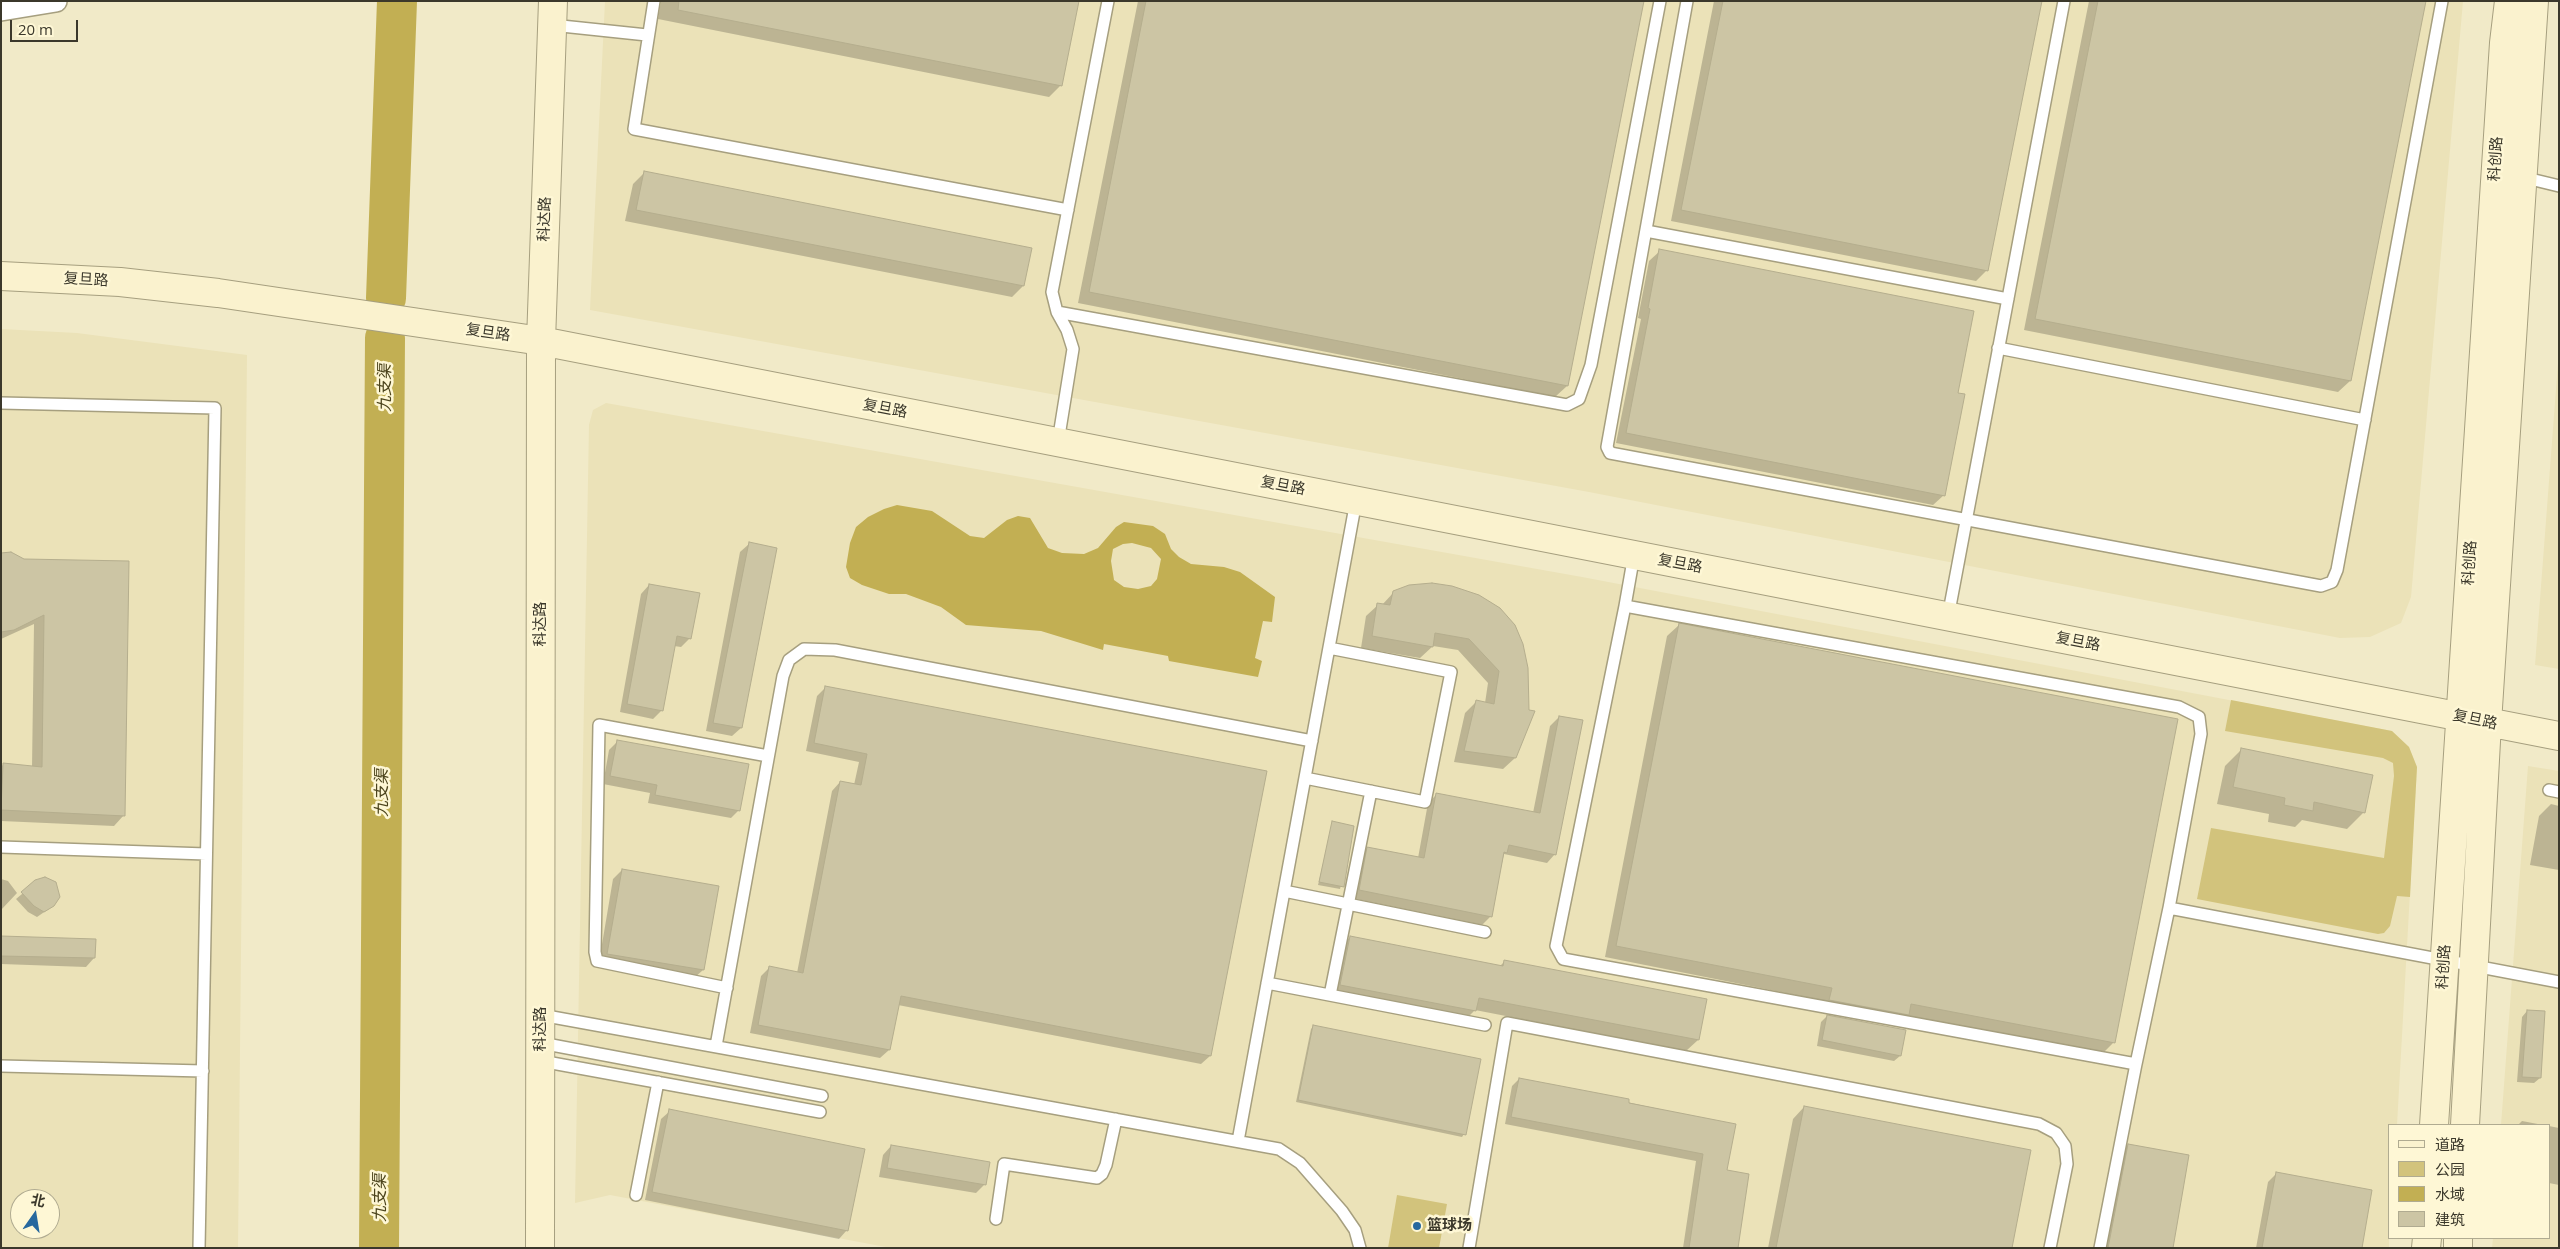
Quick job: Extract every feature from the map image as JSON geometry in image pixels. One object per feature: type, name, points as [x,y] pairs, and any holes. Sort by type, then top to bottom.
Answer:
[{"type":"street","points":[[1,10],[56,1]]},
{"type":"street","name":"科创路","points":[[2434,1124],[2459,716],[2508,1]]},
{"type":"street","name":"科创路","points":[[2466,1124],[2476,966],[2487,723],[2534,1]]},
{"type":"street","name":"科达路","points":[[540,1248],[541,341],[553,13]]},
{"type":"street","name":"复旦路","points":[[1,276],[120,282],[218,293],[541,341],[2559,736]]},
{"type":"lane","points":[[654,1],[647,36],[634,129],[1068,210]]},
{"type":"lane","points":[[1058,442],[1073,349],[1057,312],[1052,292],[1108,1]]},
{"type":"lane","points":[[1057,312],[1567,404],[1579,399],[1591,365],[1660,1]]},
{"type":"lane","points":[[1687,1],[1607,447],[1610,453],[2321,586],[2332,582],[2337,570],[2442,1]]},
{"type":"lane","points":[[1948,617],[2064,1]]},
{"type":"lane","points":[[553,13],[647,36]]},
{"type":"lane","points":[[2522,177],[2559,186]]},
{"type":"lane","points":[[1646,231],[2008,299]]},
{"type":"lane","points":[[1998,348],[2365,420]]},
{"type":"lane","points":[[1,404],[215,408],[199,1248]]},
{"type":"lane","points":[[1238,1141],[1356,501]]},
{"type":"lane","points":[[1634,555],[1556,946],[1563,959],[2136,1064]]},
{"type":"lane","points":[[1625,606],[2180,707],[2200,717],[2201,734],[2169,908],[2100,1248]]},
{"type":"lane","points":[[716,1046],[783,676],[789,660],[804,648],[835,650],[1312,740]]},
{"type":"lane","points":[[1305,778],[1425,802],[1451,672],[1329,648]]},
{"type":"lane","points":[[726,988],[597,962],[595,952],[599,724],[768,756]]},
{"type":"lane","points":[[1330,995],[1370,791]]},
{"type":"lane","points":[[1,847],[206,854]]},
{"type":"lane","points":[[1284,891],[1485,932]]},
{"type":"lane","points":[[2169,908],[2559,982]]},
{"type":"lane","points":[[1267,983],[1485,1025]]},
{"type":"lane","points":[[541,1015],[1279,1149],[1300,1163],[1342,1211],[1355,1230],[1360,1248]]},
{"type":"lane","points":[[1469,1248],[1508,1023],[2039,1124],[2056,1133],[2065,1146],[2067,1164],[2050,1248]]},
{"type":"lane","points":[[541,1052],[658,1082],[820,1112]]},
{"type":"lane","points":[[541,1052],[822,1096]]},
{"type":"lane","points":[[1,1066],[202,1071]]},
{"type":"lane","points":[[636,1195],[658,1082]]},
{"type":"lane","points":[[996,1219],[1004,1164],[1097,1178],[1102,1174],[1106,1165],[1116,1119]]},
{"type":"shaded area","points":[[605,1],[2463,1],[2411,597],[2401,623],[2370,637],[2340,638],[1589,492],[590,310]]},
{"type":"shaded area","points":[[1,329],[77,333],[247,355],[238,1248],[1,1248]]},
{"type":"shaded area","points":[[2559,350],[2559,669],[2535,665]]},
{"type":"shaded area","points":[[606,403],[1582,577],[2392,731],[2409,747],[2417,767],[2397,1124],[2388,1124],[2389,1248],[891,1248],[610,1195],[575,1203],[589,425],[593,410]]},
{"type":"shaded area","points":[[2528,766],[2559,771],[2559,1248],[2492,1248],[2493,1239],[2550,1239],[2550,1124],[2501,1124]]},
{"type":"green space","points":[[2231,700],[2392,731],[2409,747],[2417,767],[2410,897],[2397,896],[2390,926],[2384,933],[2378,934],[2197,899],[2211,828],[2384,858],[2394,776],[2393,763],[2383,758],[2225,731]]},
{"type":"green space","name":"篮球场","points":[[1397,1195],[1447,1204],[1439,1248],[1388,1248]]},
{"type":"water","points":[[897,505],[932,511],[970,536],[984,538],[1007,520],[1018,516],[1030,518],[1048,548],[1062,553],[1084,554],[1098,548],[1116,527],[1124,522],[1153,526],[1165,534],[1171,549],[1179,557],[1191,564],[1224,567],[1240,572],[1275,597],[1272,622],[1263,621],[1255,658],[1262,661],[1258,677],[1169,661],[1168,656],[1104,644],[1103,650],[1041,631],[966,625],[941,607],[906,594],[889,594],[862,585],[850,578],[846,567],[850,543],[856,527],[868,517]],"holes":[[[1132,543],[1151,548],[1161,559],[1157,579],[1151,586],[1138,589],[1124,587],[1114,580],[1111,561],[1113,549],[1123,544]]]},
{"type":"building","points":[[679,1],[1079,1],[1062,86],[678,10]]},
{"type":"building","points":[[1146,1],[1644,1],[1568,386],[1089,292]]},
{"type":"building","points":[[1723,1],[2042,1],[1988,271],[1681,210]]},
{"type":"building","points":[[2098,1],[2426,1],[2351,381],[2035,319]]},
{"type":"building","points":[[644,171],[1032,248],[1024,286],[636,210]]},
{"type":"building","points":[[1659,249],[1974,311],[1958,393],[1965,394],[1945,496],[1626,433],[1650,309],[1648,308]]},
{"type":"building","points":[[749,542],[777,548],[742,728],[713,723]]},
{"type":"building","points":[[11,552],[24,559],[129,561],[125,816],[1,810],[3,763],[42,767],[44,615],[14,630],[1,632],[1,553]]},
{"type":"building","points":[[1432,583],[1452,586],[1479,595],[1500,608],[1515,625],[1523,644],[1528,668],[1529,710],[1535,711],[1516,758],[1464,751],[1476,700],[1494,704],[1499,671],[1469,639],[1435,633],[1433,647],[1372,636],[1377,603],[1390,605],[1393,591],[1409,585]]},
{"type":"building","points":[[649,584],[700,593],[691,639],[677,636],[663,711],[627,704]]},
{"type":"building","points":[[1679,623],[2178,719],[2115,1043],[1911,1004],[1909,1015],[1829,1000],[1832,988],[1616,946]]},
{"type":"building","points":[[825,686],[1267,771],[1211,1056],[901,996],[890,1050],[758,1025],[769,966],[803,973],[840,781],[861,785],[867,754],[814,743]]},
{"type":"building","points":[[1559,716],[1583,720],[1556,855],[1509,845],[1507,853],[1504,852],[1492,917],[1359,890],[1367,847],[1424,858],[1436,793],[1540,813]]},
{"type":"building","points":[[617,740],[749,764],[740,811],[655,795],[657,785],[610,776]]},
{"type":"building","points":[[2241,748],[2373,775],[2365,813],[2314,802],[2313,811],[2284,805],[2285,798],[2233,787]]},
{"type":"building","points":[[1332,821],[1354,826],[1344,887],[1319,882]]},
{"type":"building","points":[[622,869],[719,886],[704,970],[607,954]]},
{"type":"building","points":[[45,877],[56,882],[60,897],[54,906],[44,912],[34,906],[21,892],[35,880]]},
{"type":"building","points":[[1,936],[96,939],[95,958],[1,956]]},
{"type":"building","points":[[1350,936],[1503,966],[1504,960],[1707,999],[1699,1040],[1479,998],[1476,1011],[1340,985]]},
{"type":"building","points":[[2527,1010],[2545,1011],[2541,1078],[2522,1077]]},
{"type":"building","points":[[1827,1015],[1906,1030],[1901,1056],[1822,1040]]},
{"type":"building","points":[[1313,1025],[1481,1059],[1466,1135],[1298,1100]]},
{"type":"building","points":[[1519,1078],[1629,1099],[1629,1103],[1736,1124],[1727,1170],[1749,1174],[1738,1248],[1689,1248],[1703,1154],[1511,1117]]},
{"type":"building","points":[[1804,1106],[2031,1150],[2012,1248],[1776,1248]]},
{"type":"building","points":[[669,1109],[865,1149],[848,1231],[652,1192]]},
{"type":"building","points":[[2128,1144],[2189,1155],[2173,1248],[2108,1248]]},
{"type":"building","points":[[891,1145],[990,1162],[986,1185],[887,1168]]},
{"type":"building","points":[[2276,1172],[2372,1190],[2362,1248],[2262,1248]]},
{"type":"waterway","name":"九支渠","points":[[386,298],[397,1]]},
{"type":"waterway","name":"九支渠","points":[[379,1248],[385,338]]},
{"type":"place","name":"篮球场","points":[[1417,1226]]}]
